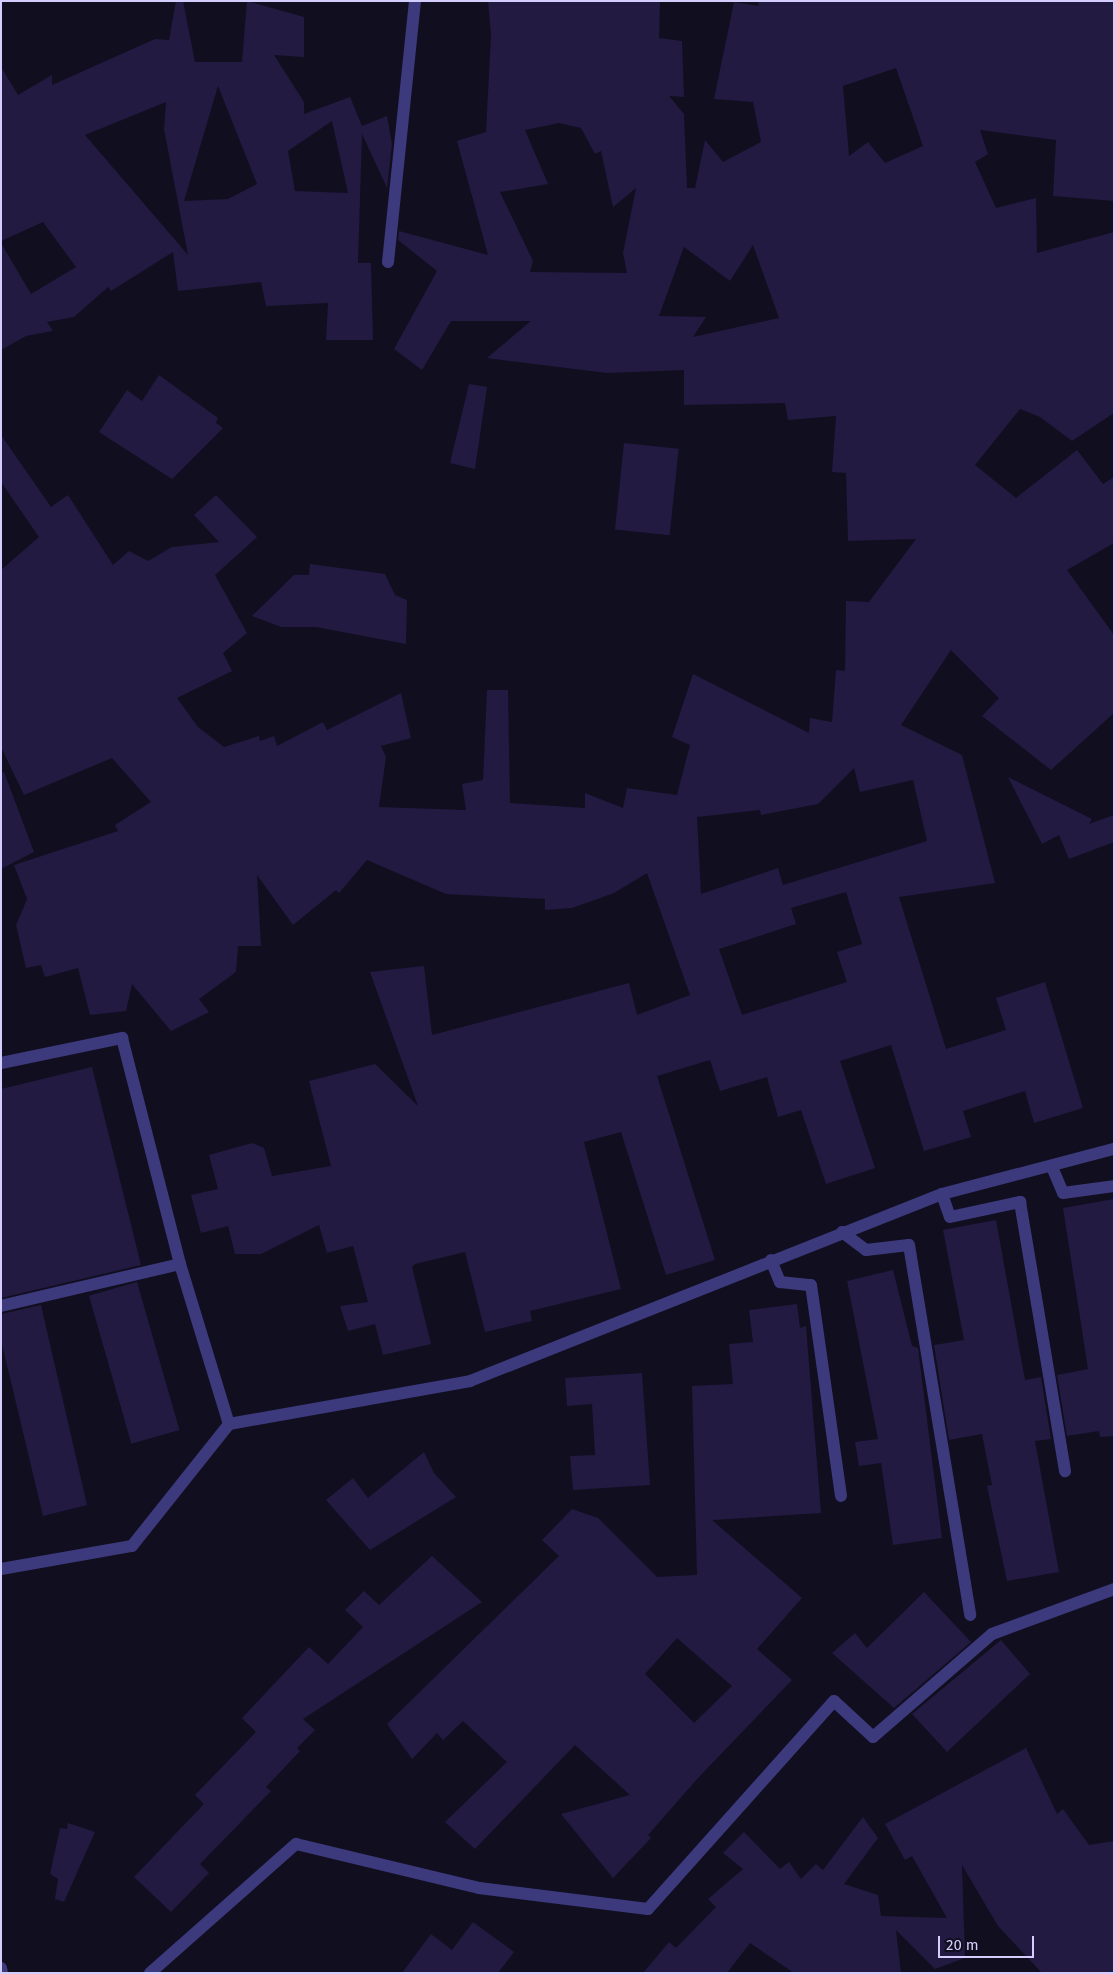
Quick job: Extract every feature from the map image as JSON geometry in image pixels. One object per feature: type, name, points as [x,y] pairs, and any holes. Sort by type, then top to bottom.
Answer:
[{"type":"street","points":[[388,262],[415,1]]},
{"type":"street","points":[[1,1063],[122,1038],[180,1264],[230,1424]]},
{"type":"street","points":[[1,1569],[132,1546],[230,1424],[470,1381],[771,1260],[942,1194],[1052,1167],[1114,1149]]},
{"type":"street","points":[[1052,1167],[1063,1193],[1114,1186]]},
{"type":"street","points":[[942,1194],[950,1217],[1020,1202],[1066,1471]]},
{"type":"street","points":[[842,1232],[866,1250],[909,1245],[970,1615]]},
{"type":"street","points":[[771,1260],[780,1282],[811,1284],[841,1496]]},
{"type":"street","points":[[1,1306],[180,1264]]},
{"type":"street","points":[[150,1973],[296,1844],[479,1888],[648,1909],[834,1701],[873,1737],[992,1634],[1114,1589]]},
{"type":"street","points":[[1,1968],[2,1973]]},
{"type":"building","points":[[176,1],[183,1],[195,62],[242,62],[247,1],[304,17],[304,57],[274,55],[304,102],[304,114],[350,97],[362,126],[387,116],[392,144],[387,188],[362,134],[358,263],[371,263],[373,340],[326,340],[328,303],[266,306],[261,282],[178,291],[173,252],[111,291],[108,287],[74,317],[47,322],[53,331],[26,336],[1,350],[1,243],[31,294],[76,267],[43,222],[1,241],[1,67],[18,95],[52,75],[52,85],[155,39],[169,40]],"holes":[[[218,86],[257,184],[228,199],[184,201]],[[166,102],[164,129],[188,255],[85,135]],[[332,121],[348,193],[295,191],[288,151]]]},
{"type":"building","points":[[488,1],[660,1],[659,38],[682,41],[684,97],[669,96],[684,114],[687,188],[695,188],[705,140],[723,162],[761,142],[753,102],[714,99],[734,2],[758,6],[759,1],[1114,1],[1114,201],[1053,196],[1056,140],[980,130],[988,154],[975,162],[996,208],[1036,198],[1037,253],[1114,232],[1114,413],[1072,441],[1040,417],[1020,409],[975,465],[1016,498],[1077,450],[1103,484],[1114,477],[1114,543],[1067,570],[1114,635],[1114,713],[1051,770],[982,716],[999,698],[951,650],[901,725],[962,755],[995,883],[899,897],[946,1049],[1006,1030],[996,998],[1045,982],[1083,1108],[1034,1123],[1025,1091],[963,1111],[971,1137],[924,1151],[891,1045],[840,1061],[875,1168],[826,1184],[801,1110],[778,1117],[767,1077],[720,1091],[710,1060],[657,1076],[715,1260],[666,1275],[621,1132],[584,1142],[621,1289],[530,1311],[532,1321],[485,1332],[465,1252],[415,1264],[412,1267],[431,1344],[383,1355],[375,1324],[348,1331],[340,1306],[368,1302],[353,1246],[327,1253],[319,1225],[261,1254],[235,1254],[228,1226],[201,1233],[191,1195],[218,1189],[209,1155],[252,1143],[264,1148],[272,1176],[331,1166],[309,1081],[375,1064],[418,1106],[370,972],[424,966],[432,1035],[629,983],[637,1015],[690,995],[647,873],[614,893],[572,908],[545,910],[545,899],[446,894],[367,860],[339,893],[336,890],[293,925],[257,875],[261,946],[238,946],[236,972],[199,999],[209,1012],[171,1031],[132,984],[126,1011],[90,1015],[78,968],[45,977],[41,965],[26,968],[16,925],[27,899],[14,865],[118,831],[115,825],[151,802],[112,758],[24,795],[1,747],[1,570],[39,537],[1,482],[1,435],[51,507],[68,495],[113,565],[129,551],[148,561],[172,547],[219,542],[194,515],[216,495],[257,537],[215,575],[247,633],[223,653],[232,671],[177,698],[198,727],[224,747],[259,736],[260,741],[274,736],[277,746],[323,722],[327,730],[401,693],[411,738],[381,746],[386,757],[379,807],[466,810],[462,784],[483,780],[487,690],[508,690],[510,803],[585,808],[585,793],[623,808],[627,788],[677,795],[690,745],[672,737],[693,674],[809,733],[810,718],[832,722],[836,670],[845,671],[846,601],[869,602],[916,539],[848,541],[846,473],[832,472],[836,416],[788,420],[785,403],[684,405],[684,370],[607,373],[487,358],[531,321],[451,321],[422,370],[394,349],[437,271],[398,240],[399,231],[488,255],[457,141],[486,132],[491,35]],"holes":[[[896,68],[923,146],[885,163],[868,142],[849,156],[843,86]],[[559,123],[581,128],[595,154],[601,151],[613,207],[636,188],[623,253],[627,273],[530,272],[533,261],[500,192],[548,184],[525,130]],[[753,245],[779,318],[693,337],[706,317],[659,316],[684,247],[730,281]],[[854,768],[860,792],[913,780],[927,841],[783,885],[778,868],[701,894],[697,817],[760,810],[761,815],[818,804]],[[846,892],[862,944],[837,952],[847,982],[742,1015],[719,949],[796,924],[791,908]]]},
{"type":"building","points":[[159,375],[218,418],[216,423],[223,428],[172,479],[99,432],[127,390],[142,401]]},
{"type":"building","points":[[469,384],[487,387],[475,469],[450,463]]},
{"type":"building","points":[[624,443],[679,449],[670,535],[615,530]]},
{"type":"building","points":[[310,564],[385,574],[395,595],[407,600],[406,644],[316,627],[281,627],[252,616],[294,575],[309,575]]},
{"type":"building","points":[[4,772],[34,852],[1,869],[1,773]]},
{"type":"building","points":[[1008,777],[1092,819],[1089,824],[1114,815],[1114,842],[1069,859],[1059,835],[1042,844]]},
{"type":"building","points":[[92,1067],[141,1265],[1,1298],[1,1089]]},
{"type":"building","points":[[1114,1199],[1114,1436],[1100,1437],[1099,1431],[1067,1436],[1057,1375],[1088,1369],[1063,1208]]},
{"type":"building","points":[[996,1220],[1025,1380],[1041,1377],[1051,1439],[1035,1441],[1059,1572],[1007,1581],[987,1486],[992,1485],[982,1434],[949,1440],[934,1345],[964,1340],[943,1230]]},
{"type":"building","points":[[893,1270],[912,1346],[918,1348],[942,1538],[893,1545],[881,1463],[859,1466],[855,1442],[878,1439],[847,1281]]},
{"type":"building","points":[[137,1282],[179,1430],[131,1444],[89,1296]]},
{"type":"building","points":[[797,1304],[800,1328],[806,1326],[821,1513],[712,1520],[802,1598],[757,1649],[792,1680],[698,1778],[648,1835],[651,1838],[613,1878],[561,1814],[630,1795],[575,1745],[475,1849],[445,1822],[507,1762],[463,1721],[443,1740],[437,1733],[412,1759],[387,1724],[559,1556],[542,1540],[572,1509],[598,1518],[657,1577],[697,1575],[692,1386],[733,1384],[729,1344],[753,1342],[749,1310]],"holes":[[[677,1638],[732,1686],[694,1723],[645,1674]]]},
{"type":"building","points":[[41,1305],[87,1505],[43,1516],[1,1340],[1,1314]]},
{"type":"building","points":[[642,1373],[650,1485],[573,1490],[570,1456],[595,1455],[592,1404],[567,1406],[565,1378]]},
{"type":"building","points":[[424,1452],[434,1473],[456,1497],[370,1550],[326,1500],[353,1478],[368,1498]]},
{"type":"building","points":[[432,1556],[482,1602],[303,1719],[315,1730],[297,1748],[300,1751],[266,1787],[271,1791],[200,1864],[209,1873],[171,1912],[134,1877],[204,1804],[195,1795],[256,1732],[242,1718],[309,1647],[328,1664],[363,1627],[345,1610],[364,1591],[379,1605]]},
{"type":"building","points":[[924,1592],[971,1642],[894,1708],[832,1653],[855,1633],[867,1648]]},
{"type":"building","points":[[1001,1640],[1030,1674],[947,1752],[912,1714]]},
{"type":"building","points":[[1026,1748],[1057,1814],[1063,1809],[1089,1845],[1114,1841],[1114,1973],[1042,1973],[998,1926],[962,1865],[965,1958],[935,1969],[896,1930],[901,1973],[794,1973],[750,1943],[727,1973],[643,1973],[669,1942],[676,1948],[716,1907],[708,1899],[743,1869],[723,1853],[744,1832],[780,1869],[789,1862],[801,1879],[816,1864],[823,1870],[863,1817],[878,1838],[844,1884],[878,1895],[881,1916],[947,1918],[912,1856],[905,1860],[885,1824]]},
{"type":"building","points":[[68,1823],[95,1832],[64,1902],[55,1899],[58,1879],[50,1874],[60,1828],[67,1829]]},
{"type":"building","points":[[473,1922],[514,1952],[498,1973],[402,1973],[431,1934],[452,1950]]}]
